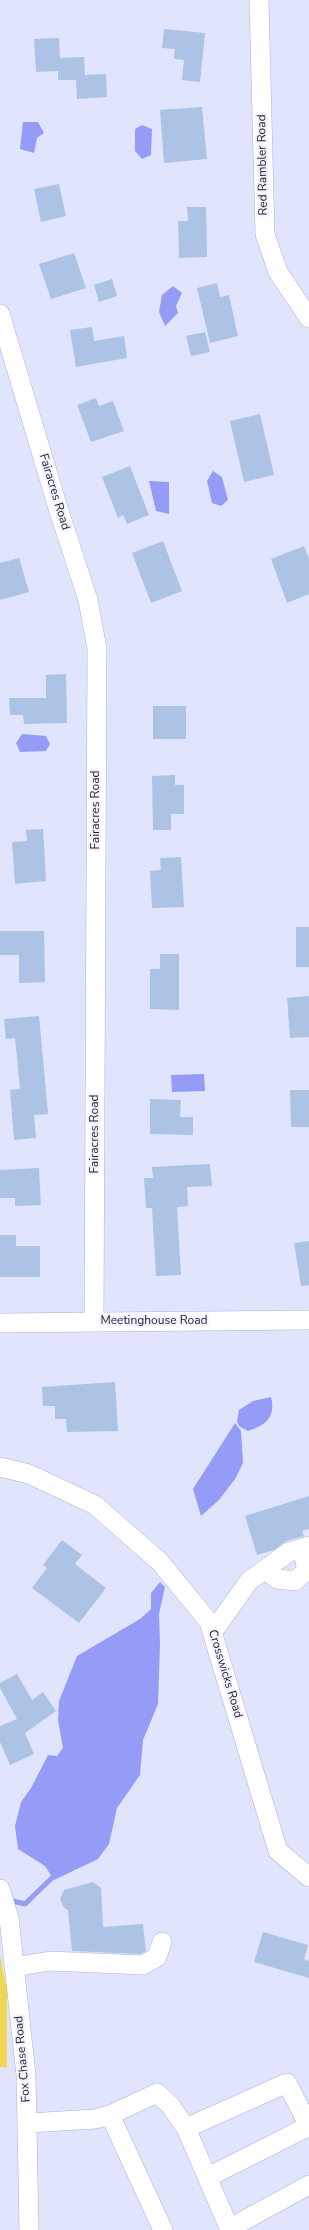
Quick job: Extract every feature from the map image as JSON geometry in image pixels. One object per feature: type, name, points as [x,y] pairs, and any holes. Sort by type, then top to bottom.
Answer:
[{"type":"street","name":"Red Rambler Road","points":[[259,0],[264,234],[278,272],[309,318]]},
{"type":"street","name":"Fairacres Road","points":[[0,314],[58,508],[88,600],[97,649],[94,1321]]},
{"type":"street","name":"Meetinghouse Road","points":[[0,1323],[309,1320]]},
{"type":"street","name":"Crosswicks Road","points":[[0,1467],[29,1474],[95,1505],[160,1562],[209,1622],[278,1851],[309,1877]]},
{"type":"street","points":[[212,1633],[249,1581],[289,1552],[306,1547],[307,1570],[295,1581],[277,1579],[265,1570]]},
{"type":"street","name":"Fox Chase Road","points":[[0,1889],[9,1918],[26,2075],[29,2230]]},
{"type":"street","points":[[14,1967],[50,1961],[143,1965],[157,1957],[162,1942]]},
{"type":"street","points":[[186,2128],[288,2082],[309,2126],[208,2177]]},
{"type":"street","points":[[28,2123],[95,2119],[157,2093],[170,2104],[186,2128],[230,2229],[309,2185]]},
{"type":"street","points":[[110,2114],[163,2230]]},
{"type":"shaded area","points":[[0,1956],[7,1990],[7,2068],[0,2067]]},
{"type":"water","points":[[23,122],[38,122],[44,133],[37,138],[34,153],[20,149]]},
{"type":"water","points":[[142,125],[152,129],[151,155],[142,159],[135,151],[135,129]]},
{"type":"water","points":[[173,286],[182,293],[176,306],[178,313],[165,326],[159,312],[162,295]]},
{"type":"water","points":[[213,471],[222,477],[228,500],[221,506],[212,503],[207,481]]},
{"type":"water","points":[[149,481],[169,482],[169,514],[156,511]]},
{"type":"water","points":[[22,734],[46,736],[50,744],[46,751],[20,752],[16,743]]},
{"type":"water","points":[[204,1074],[205,1091],[172,1092],[171,1075]]},
{"type":"water","points":[[271,1397],[271,1415],[265,1423],[248,1431],[239,1426],[237,1421],[239,1410],[253,1401]]},
{"type":"water","points":[[235,1423],[241,1431],[243,1463],[235,1479],[219,1500],[201,1516],[193,1489]]},
{"type":"water","points":[[160,1582],[165,1587],[159,1614],[160,1645],[158,1704],[143,1740],[140,1775],[117,1808],[109,1844],[98,1859],[54,1880],[45,1866],[18,1849],[15,1826],[21,1802],[31,1788],[48,1755],[57,1756],[63,1748],[58,1720],[59,1701],[77,1656],[140,1619],[151,1609],[151,1593]]},
{"type":"building","points":[[164,29],[205,33],[200,82],[182,80],[184,60],[174,59],[175,49],[162,48]]},
{"type":"building","points":[[59,38],[60,58],[84,57],[85,75],[106,74],[107,97],[77,99],[76,80],[58,80],[58,71],[36,72],[34,39]]},
{"type":"building","points":[[202,107],[207,159],[164,163],[160,110]]},
{"type":"building","points":[[59,184],[66,216],[41,222],[34,189]]},
{"type":"building","points":[[187,207],[206,207],[207,257],[179,258],[178,221],[188,221]]},
{"type":"building","points":[[74,253],[86,288],[51,299],[39,264]]},
{"type":"building","points":[[112,279],[117,296],[99,302],[94,285]]},
{"type":"building","points":[[217,283],[220,297],[229,295],[238,336],[210,343],[197,288]]},
{"type":"building","points":[[92,327],[94,341],[124,336],[127,358],[76,367],[70,330]]},
{"type":"building","points":[[205,332],[210,352],[191,356],[186,336]]},
{"type":"building","points":[[96,398],[99,406],[113,401],[124,431],[91,442],[77,405]]},
{"type":"building","points":[[260,414],[274,475],[244,482],[230,421]]},
{"type":"building","points":[[130,466],[149,515],[127,524],[123,515],[118,518],[102,477]]},
{"type":"building","points":[[163,541],[182,591],[151,603],[132,553]]},
{"type":"building","points":[[304,546],[309,559],[309,594],[287,603],[271,559]]},
{"type":"building","points":[[19,558],[29,592],[0,600],[0,563]]},
{"type":"building","points":[[66,674],[67,723],[24,724],[23,715],[10,715],[9,698],[46,698],[46,675]]},
{"type":"building","points":[[153,706],[186,706],[186,739],[153,739]]},
{"type":"building","points":[[175,775],[175,785],[184,785],[184,814],[171,814],[171,830],[153,830],[152,776]]},
{"type":"building","points":[[43,829],[46,881],[15,884],[12,842],[27,841],[26,830]]},
{"type":"building","points":[[181,857],[184,907],[152,908],[150,871],[161,870],[160,858]]},
{"type":"building","points":[[296,927],[309,927],[309,967],[296,967]]},
{"type":"building","points":[[0,931],[44,931],[45,982],[19,983],[19,955],[0,955]]},
{"type":"building","points":[[160,954],[179,954],[179,1010],[150,1009],[150,969],[160,969]]},
{"type":"building","points":[[309,996],[309,1037],[290,1038],[287,998]]},
{"type":"building","points":[[39,1016],[48,1114],[34,1115],[36,1138],[14,1140],[10,1090],[20,1089],[15,1038],[6,1039],[4,1019]]},
{"type":"building","points":[[290,1090],[309,1090],[309,1127],[291,1127]]},
{"type":"building","points":[[150,1099],[181,1100],[180,1117],[193,1117],[193,1135],[150,1134]]},
{"type":"building","points":[[210,1164],[212,1186],[187,1187],[188,1206],[177,1207],[181,1275],[156,1276],[152,1208],[146,1208],[144,1178],[153,1178],[152,1167]]},
{"type":"building","points":[[39,1168],[41,1205],[15,1206],[15,1198],[0,1198],[0,1170]]},
{"type":"building","points":[[0,1235],[16,1235],[16,1246],[40,1246],[40,1277],[0,1277]]},
{"type":"building","points":[[309,1241],[309,1285],[301,1286],[294,1243]]},
{"type":"building","points":[[115,1382],[118,1431],[67,1432],[66,1419],[55,1419],[55,1406],[43,1406],[42,1387]]},
{"type":"building","points":[[309,1496],[309,1529],[302,1531],[304,1536],[286,1541],[274,1550],[257,1555],[245,1516]]},
{"type":"building","points":[[62,1540],[82,1555],[75,1564],[106,1588],[79,1623],[32,1588],[47,1568],[43,1565]]},
{"type":"building","points":[[17,1674],[32,1700],[43,1692],[56,1711],[25,1733],[34,1754],[10,1765],[0,1742],[0,1726],[17,1719],[0,1688],[0,1683]]},
{"type":"building","points":[[93,1882],[101,1888],[103,1927],[143,1924],[146,1951],[140,1954],[72,1951],[68,1910],[64,1908],[60,1899],[64,1890]]},
{"type":"building","points":[[263,1932],[308,1945],[304,1959],[309,1961],[309,1978],[254,1962]]},
{"type":"waterway","points":[[9,1900],[25,1904],[57,1873]]}]
